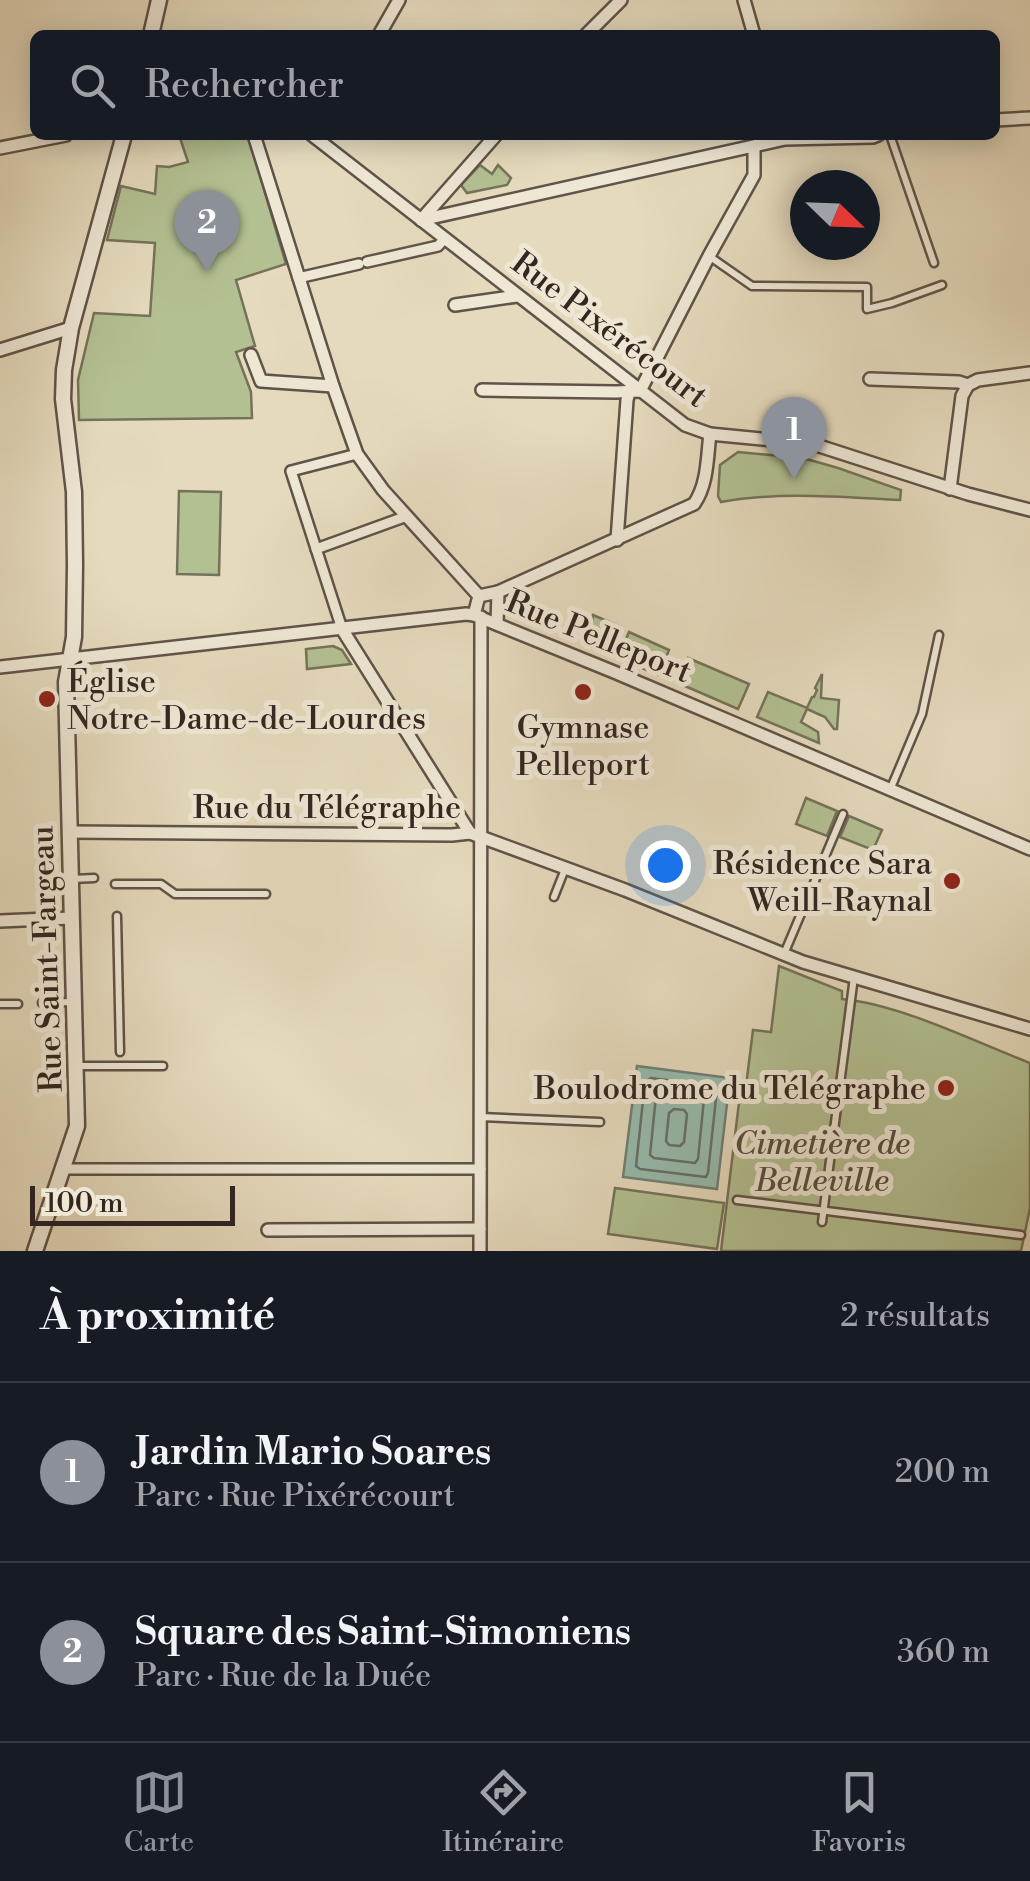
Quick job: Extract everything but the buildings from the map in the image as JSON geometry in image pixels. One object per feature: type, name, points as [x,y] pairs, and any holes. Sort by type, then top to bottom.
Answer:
[{"type":"street","points":[[152,30],[159,0]]},
{"type":"street","points":[[382,30],[400,0]]},
{"type":"street","points":[[591,30],[620,0]]},
{"type":"street","points":[[744,0],[753,30]]},
{"type":"street","points":[[1000,120],[1030,118]]},
{"type":"street","points":[[0,148],[41,140]]},
{"type":"street","name":"Rue Saint-Fargeau","points":[[36,1251],[77,1126],[78,994],[72,918],[66,682],[74,637],[74,492],[63,399],[64,370],[71,328],[123,140]]},
{"type":"street","points":[[256,140],[357,454],[383,490],[479,596],[475,835],[480,1251]]},
{"type":"street","name":"Rue Pixérécourt","points":[[321,140],[684,426],[710,434],[814,444],[950,489],[1030,510]]},
{"type":"street","points":[[421,220],[492,140]]},
{"type":"street","points":[[421,220],[775,140]]},
{"type":"street","points":[[617,540],[627,400],[754,175],[754,146]]},
{"type":"street","points":[[298,278],[438,246],[445,238]]},
{"type":"street","points":[[456,305],[518,296]]},
{"type":"street","points":[[0,350],[71,328]]},
{"type":"street","points":[[251,355],[261,381],[332,386]]},
{"type":"street","points":[[950,489],[962,396],[968,385],[978,380],[1030,373]]},
{"type":"street","points":[[870,379],[968,385]]},
{"type":"street","points":[[482,390],[635,391]]},
{"type":"street","points":[[479,596],[498,592],[694,504],[704,483],[710,434]]},
{"type":"street","points":[[357,454],[292,471],[316,549],[342,629],[475,835]]},
{"type":"street","points":[[316,549],[407,516]]},
{"type":"street","points":[[498,592],[498,624]]},
{"type":"street","name":"Rue Pelleport","points":[[0,667],[466,614],[748,728],[1030,849]]},
{"type":"street","name":"Rue du Télégraphe","points":[[69,832],[475,835],[625,890],[784,956],[1030,1030]]},
{"type":"street","points":[[0,921],[72,918]]},
{"type":"street","points":[[64,1169],[480,1168]]},
{"type":"street","points":[[268,1230],[480,1229]]},
{"type":"lane","points":[[892,140],[934,263]]},
{"type":"lane","points":[[708,256],[752,286],[867,287],[867,309],[942,285]]},
{"type":"lane","points":[[890,790],[922,714],[938,635]]},
{"type":"lane","points":[[784,956],[843,814]]},
{"type":"lane","points":[[554,897],[565,868]]},
{"type":"lane","points":[[71,879],[94,878]]},
{"type":"lane","points":[[116,884],[161,884],[175,894],[266,894]]},
{"type":"lane","points":[[117,916],[114,989],[120,1052]]},
{"type":"lane","points":[[822,1222],[854,977]]},
{"type":"lane","points":[[42,1003],[78,994]]},
{"type":"lane","points":[[0,1004],[18,1004]]},
{"type":"lane","points":[[76,1066],[163,1066]]},
{"type":"lane","points":[[480,1117],[600,1122]]},
{"type":"lane","points":[[737,1200],[1022,1235]]},
{"type":"green space","points":[[181,140],[249,140],[286,264],[236,280],[255,346],[236,352],[251,392],[252,418],[79,420],[78,380],[94,313],[150,316],[155,243],[107,240],[121,186],[155,194],[157,166],[188,162]]},
{"type":"green space","points":[[480,165],[492,174],[498,165],[511,178],[507,185],[467,193],[461,185]]},
{"type":"green space","points":[[738,452],[803,458],[838,468],[901,490],[900,500],[788,496],[721,502],[720,465]]},
{"type":"green space","points":[[179,491],[221,492],[219,575],[177,574]]},
{"type":"green space","points":[[593,615],[621,627],[609,653],[590,645]]},
{"type":"green space","points":[[629,632],[669,650],[659,675],[618,658]]},
{"type":"green space","points":[[333,646],[342,650],[351,664],[307,669],[306,649]]},
{"type":"green space","points":[[688,658],[749,684],[738,709],[678,683]]},
{"type":"green space","points":[[822,674],[821,698],[839,700],[837,729],[825,717],[807,709],[801,722],[818,732],[819,743],[757,717],[768,692],[807,708]]},
{"type":"green space","points":[[806,798],[837,811],[827,836],[796,824]]},
{"type":"green space","points":[[849,816],[882,830],[873,850],[840,837]]},
{"type":"green space","name":"Cimetière de Belleville","points":[[779,966],[842,991],[842,999],[913,1016],[1030,1063],[1030,1208],[1021,1251],[721,1251],[741,1086],[746,1086],[753,1030],[771,1032]]},
{"type":"green space","points":[[615,1188],[724,1203],[717,1249],[608,1234]]},
{"type":"water","points":[[637,1066],[730,1078],[717,1189],[623,1177]]},
{"type":"place","name":"Square des Saint-Simoniens","points":[[207,272]]},
{"type":"place","name":"Jardin Mario Soares","points":[[794,479]]},
{"type":"place","name":"Gymnase Pelleport","points":[[583,692]]},
{"type":"place","name":"Église Notre-Dame-de-Lourdes","points":[[47,699]]},
{"type":"place","name":"Résidence Sara Weill-Raynal","points":[[952,881]]},
{"type":"place","name":"Boulodrome du Télégraphe","points":[[946,1088]]}]
